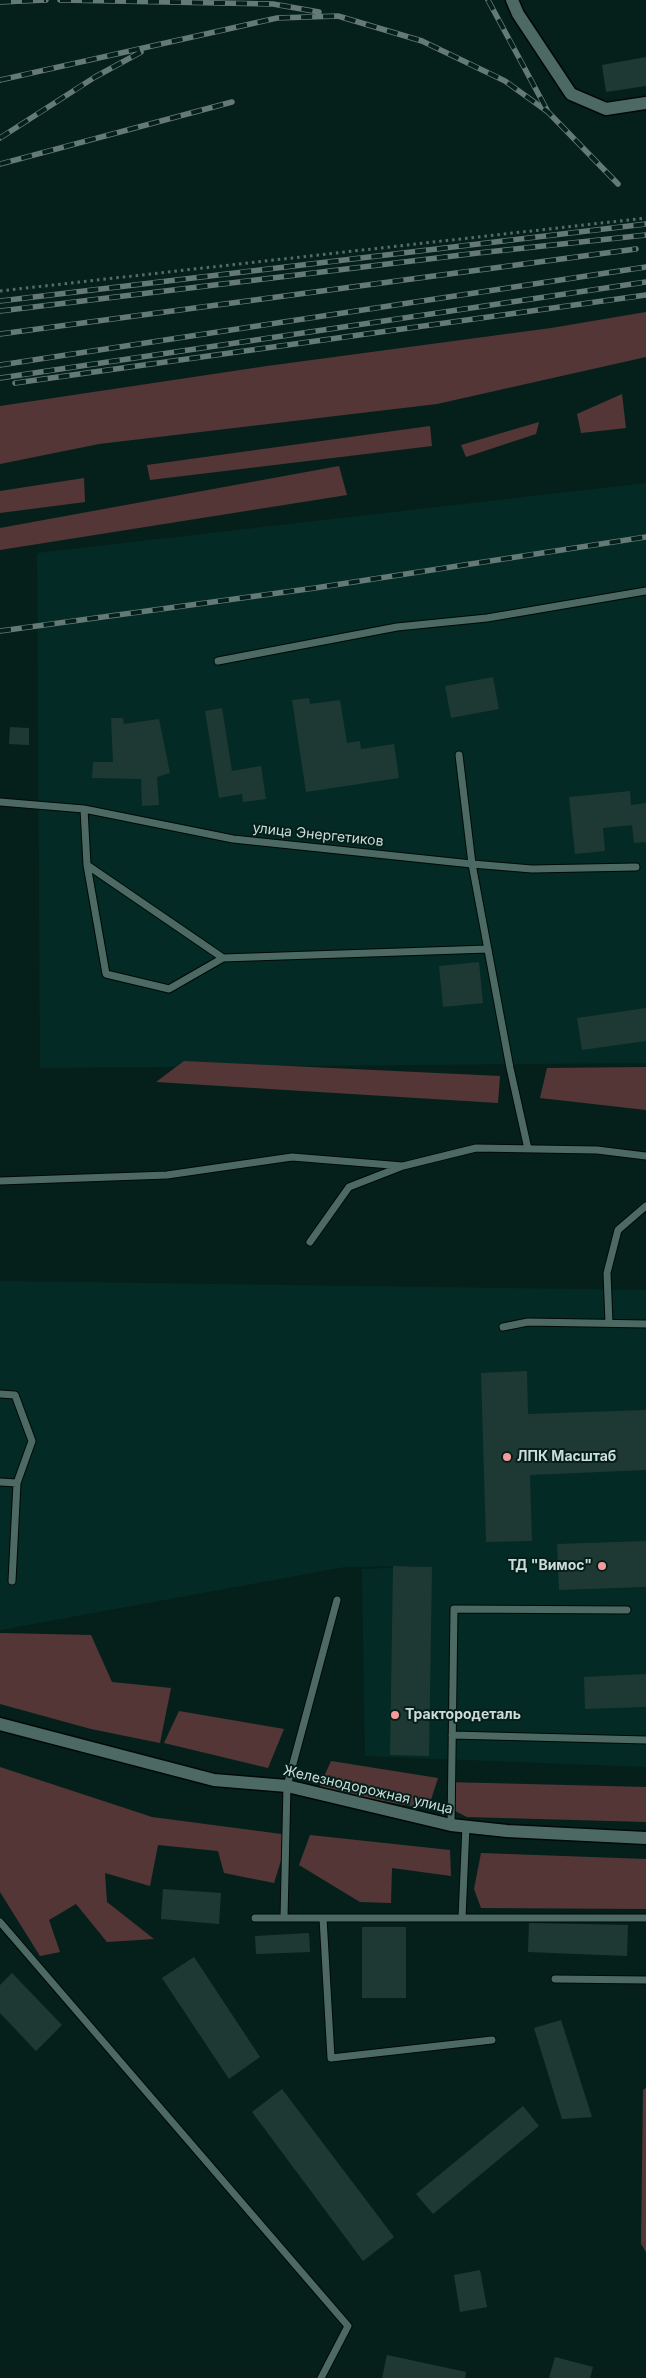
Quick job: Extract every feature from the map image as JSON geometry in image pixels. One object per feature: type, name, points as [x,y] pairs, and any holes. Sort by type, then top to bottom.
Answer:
[{"type":"street","points":[[512,0],[518,14],[571,94],[606,109],[646,103]]},
{"type":"street","name":"Железнодорожная улица","points":[[0,1724],[214,1780],[287,1786],[451,1825],[507,1831],[646,1838]]},
{"type":"lane","points":[[218,661],[397,628],[487,618],[646,591]]},
{"type":"lane","points":[[459,755],[472,864],[528,1149]]},
{"type":"lane","name":"улица Энергетиков","points":[[0,802],[84,809],[233,839],[472,864],[532,869],[636,867]]},
{"type":"lane","points":[[84,809],[87,866],[106,974],[169,989],[223,958],[488,949]]},
{"type":"lane","points":[[87,866],[223,958]]},
{"type":"lane","points":[[310,1242],[349,1187],[403,1166],[476,1148],[597,1150],[646,1156]]},
{"type":"lane","points":[[0,1181],[167,1175],[292,1157],[403,1166]]},
{"type":"lane","points":[[609,1323],[607,1274],[618,1230],[646,1206]]},
{"type":"lane","points":[[502,1327],[528,1322],[646,1324]]},
{"type":"lane","points":[[0,1394],[15,1395],[32,1441],[17,1483],[12,1581]]},
{"type":"lane","points":[[0,1482],[17,1483]]},
{"type":"lane","points":[[284,1918],[287,1786],[337,1600]]},
{"type":"lane","points":[[451,1825],[454,1609],[627,1610]]},
{"type":"lane","points":[[452,1734],[646,1740]]},
{"type":"lane","points":[[462,1918],[466,1826]]},
{"type":"lane","points":[[255,1918],[646,1918]]},
{"type":"lane","points":[[323,1918],[331,2058],[492,2040]]},
{"type":"lane","points":[[0,1922],[348,2326],[321,2378]]},
{"type":"lane","points":[[555,1979],[646,1980]]},
{"type":"path","points":[[0,291],[646,218]]},
{"type":"shaded area","points":[[646,312],[646,357],[437,404],[99,444],[0,464],[0,406],[267,366],[551,328]]},
{"type":"shaded area","points":[[622,394],[626,428],[581,433],[577,414]]},
{"type":"shaded area","points":[[539,422],[536,434],[466,457],[461,445]]},
{"type":"shaded area","points":[[430,426],[432,446],[150,480],[147,465]]},
{"type":"shaded area","points":[[339,466],[347,495],[0,550],[0,528]]},
{"type":"shaded area","points":[[84,478],[85,502],[0,513],[0,491]]},
{"type":"shaded area","points":[[646,483],[646,1063],[40,1068],[37,553]]},
{"type":"shaded area","points":[[184,1061],[500,1076],[498,1103],[156,1082]]},
{"type":"shaded area","points":[[646,1067],[646,1110],[540,1098],[547,1068]]},
{"type":"shaded area","points":[[0,1281],[646,1290],[646,1767],[365,1756],[362,1569],[429,1566],[345,1567],[0,1630]]},
{"type":"shaded area","points":[[0,1633],[91,1635],[112,1682],[171,1688],[160,1743],[91,1729],[0,1704]]},
{"type":"shaded area","points":[[179,1711],[284,1729],[268,1768],[164,1743]]},
{"type":"shaded area","points":[[331,1761],[438,1778],[428,1809],[318,1790]]},
{"type":"shaded area","points":[[0,1767],[152,1817],[289,1835],[274,1883],[224,1873],[218,1851],[158,1845],[150,1886],[105,1873],[107,1902],[154,1939],[107,1942],[76,1904],[49,1920],[60,1952],[40,1956],[0,1892]]},
{"type":"shaded area","points":[[447,1782],[646,1787],[646,1822],[467,1817],[455,1811],[447,1800]]},
{"type":"shaded area","points":[[310,1835],[450,1850],[451,1876],[392,1868],[391,1903],[360,1902],[299,1865]]},
{"type":"shaded area","points":[[481,1853],[646,1859],[646,1909],[481,1908],[474,1889]]},
{"type":"shaded area","points":[[646,2088],[646,2252],[641,2244],[643,2090]]},
{"type":"building","points":[[646,57],[646,86],[606,92],[602,65]]},
{"type":"building","points":[[493,677],[499,709],[451,718],[445,686]]},
{"type":"building","points":[[309,698],[310,704],[340,700],[347,743],[360,741],[361,749],[394,744],[399,778],[306,792],[292,700]]},
{"type":"building","points":[[222,708],[232,771],[261,766],[266,799],[243,802],[242,794],[219,798],[205,711]]},
{"type":"building","points":[[111,718],[123,718],[124,724],[159,719],[170,773],[157,777],[159,805],[142,806],[141,779],[92,778],[93,762],[113,762]]},
{"type":"building","points":[[10,727],[29,728],[29,745],[9,744]]},
{"type":"building","points":[[630,791],[631,805],[646,803],[646,842],[634,843],[632,825],[603,828],[605,851],[575,854],[569,797]]},
{"type":"building","points":[[479,962],[483,1003],[443,1007],[439,966]]},
{"type":"building","points":[[646,1008],[646,1041],[582,1050],[577,1018]]},
{"type":"building","points":[[527,1371],[528,1414],[646,1410],[646,1470],[530,1475],[532,1541],[486,1542],[481,1373]]},
{"type":"building","name":"ТД \"Вимос\"","points":[[646,1541],[646,1587],[559,1590],[557,1544]]},
{"type":"building","points":[[393,1566],[432,1567],[429,1756],[390,1755]]},
{"type":"building","points":[[646,1674],[646,1707],[585,1709],[584,1677]]},
{"type":"building","points":[[163,1889],[221,1893],[219,1924],[161,1919]]},
{"type":"building","points":[[529,1923],[628,1925],[627,1956],[528,1952]]},
{"type":"building","points":[[362,1927],[406,1927],[406,1998],[362,1998]]},
{"type":"building","points":[[309,1933],[310,1952],[256,1954],[255,1936]]},
{"type":"building","points":[[194,1957],[260,2057],[229,2079],[162,1978]]},
{"type":"building","points":[[12,1973],[62,2025],[36,2051],[0,2013],[0,1985]]},
{"type":"building","points":[[561,2020],[592,2117],[562,2119],[534,2028]]},
{"type":"building","points":[[282,2089],[394,2237],[363,2261],[252,2112]]},
{"type":"building","points":[[523,2106],[539,2126],[433,2214],[416,2194]]},
{"type":"building","points":[[480,2270],[487,2307],[460,2312],[454,2275]]},
{"type":"building","points":[[387,2355],[466,2372],[465,2378],[382,2378]]},
{"type":"building","points":[[555,2357],[593,2367],[590,2378],[549,2378]]},
{"type":"railway","points":[[0,2],[46,0]]},
{"type":"railway","points":[[60,0],[273,4],[319,12]]},
{"type":"railway","points":[[488,0],[547,110]]},
{"type":"railway","points":[[0,80],[277,18],[338,16],[422,41],[505,81],[548,112],[618,184]]},
{"type":"railway","points":[[0,138],[95,77],[141,52]]},
{"type":"railway","points":[[0,164],[232,102]]},
{"type":"railway","points":[[0,301],[646,224]]},
{"type":"railway","points":[[0,311],[478,253],[646,235]]},
{"type":"railway","points":[[0,334],[636,249]]},
{"type":"railway","points":[[0,365],[646,267]]},
{"type":"railway","points":[[0,378],[646,282]]},
{"type":"railway","points":[[15,383],[646,295]]},
{"type":"railway","points":[[0,631],[315,588],[646,537]]},
{"type":"place","name":"ЛПК Масштаб","points":[[507,1457]]},
{"type":"place","name":"ТД \"Вимос\"","points":[[602,1566]]},
{"type":"place","name":"Трактородеталь","points":[[395,1715]]}]
